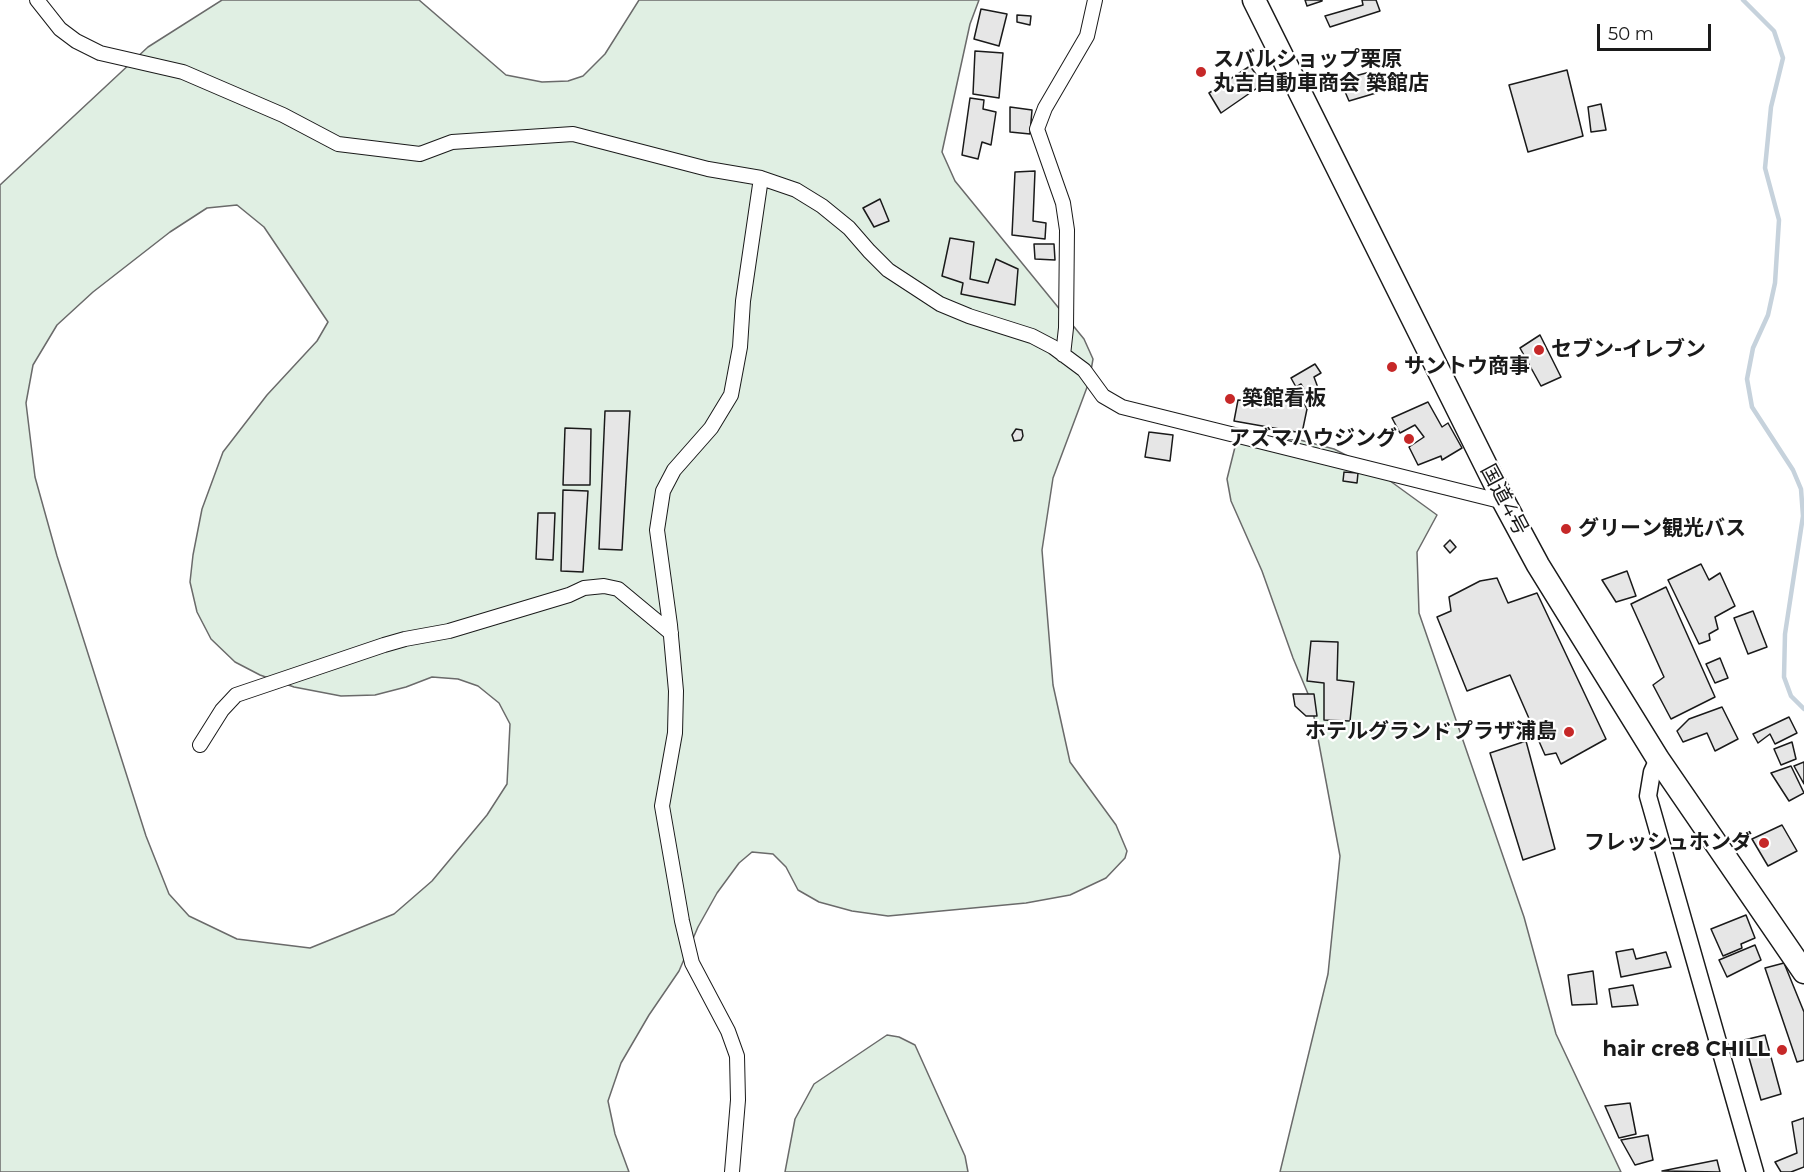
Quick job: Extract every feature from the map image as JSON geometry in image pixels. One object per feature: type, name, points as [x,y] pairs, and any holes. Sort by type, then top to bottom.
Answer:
[{"type":"highway","name":"国道4号","points":[[1254,0],[1504,502],[1538,565],[1658,759],[1804,972]]},
{"type":"street","points":[[36,0],[60,29],[76,41],[100,53],[183,72],[283,115],[338,144],[420,154],[452,142],[573,134],[708,169],[761,178],[796,190],[822,206],[849,228],[888,270],[940,304],[969,316],[1032,336],[1063,355],[1084,370],[1103,396],[1122,407],[1504,502]]},
{"type":"street","points":[[1063,355],[1066,328],[1067,230],[1063,203],[1037,129],[1045,108],[1087,36],[1095,0]]},
{"type":"street","points":[[732,1172],[738,1100],[737,1056],[728,1031],[692,963],[682,921],[662,806],[675,733],[676,691],[671,633],[657,530],[663,491],[674,470],[711,428],[730,395],[740,347],[743,301],[761,178]]},
{"type":"street","points":[[200,745],[222,710],[236,695],[384,645],[449,631],[569,595],[584,588],[604,586],[618,589],[671,633]]},
{"type":"street","points":[[1658,759],[1652,772],[1648,796],[1755,1172]]},
{"type":"green space","points":[[222,0],[419,0],[506,75],[542,82],[568,81],[583,76],[605,54],[639,0],[979,0],[970,24],[942,152],[955,181],[1084,339],[1093,359],[1089,382],[1053,478],[1042,550],[1053,685],[1070,762],[1116,825],[1127,851],[1125,858],[1106,878],[1070,895],[1026,903],[888,916],[852,911],[819,902],[798,890],[786,867],[773,854],[752,852],[739,863],[717,893],[698,927],[679,971],[649,1015],[621,1063],[608,1101],[615,1134],[629,1172],[0,1172],[0,185],[148,47]],"holes":[[[237,205],[264,227],[328,322],[317,341],[267,395],[223,452],[202,509],[193,555],[190,582],[197,612],[211,639],[235,662],[260,675],[294,687],[341,696],[375,695],[432,677],[458,679],[478,686],[499,703],[510,724],[507,784],[487,815],[432,881],[394,914],[310,948],[237,939],[189,916],[169,894],[146,836],[57,556],[35,477],[26,403],[33,365],[57,325],[93,292],[170,232],[207,208]]]},
{"type":"green space","points":[[1261,439],[1300,440],[1334,449],[1375,470],[1437,515],[1417,552],[1419,613],[1524,917],[1556,1034],[1621,1172],[1280,1172],[1328,974],[1340,856],[1311,701],[1262,571],[1231,501],[1227,479],[1236,443]]},
{"type":"green space","points":[[887,1035],[899,1037],[915,1045],[965,1156],[968,1172],[785,1172],[795,1119],[814,1084]]},
{"type":"building","points":[[1305,0],[1322,0],[1322,1],[1307,6]]},
{"type":"building","points":[[1362,0],[1376,0],[1380,11],[1330,27],[1325,16],[1363,5]]},
{"type":"building","points":[[981,9],[1007,14],[999,46],[974,39]]},
{"type":"building","points":[[1017,15],[1031,16],[1030,25],[1017,22]]},
{"type":"building","points":[[975,51],[1003,53],[999,98],[973,94]]},
{"type":"building","points":[[1250,66],[1263,84],[1221,113],[1209,93]]},
{"type":"building","points":[[1567,70],[1583,136],[1528,152],[1509,85]]},
{"type":"building","points":[[1370,72],[1376,93],[1349,101],[1340,80]]},
{"type":"building","points":[[970,98],[984,100],[983,109],[996,112],[991,145],[982,142],[978,159],[962,155]]},
{"type":"building","points":[[1601,104],[1606,130],[1591,132],[1588,107]]},
{"type":"building","points":[[1010,107],[1032,110],[1030,134],[1010,132]]},
{"type":"building","points":[[1035,171],[1033,221],[1046,223],[1045,239],[1012,235],[1015,172]]},
{"type":"building","points":[[880,199],[889,221],[874,227],[863,208]]},
{"type":"building","points":[[950,238],[974,242],[970,279],[988,283],[996,259],[1018,269],[1015,305],[961,294],[963,283],[942,276]]},
{"type":"building","points":[[1034,244],[1054,244],[1055,260],[1035,259]]},
{"type":"building","points":[[1540,335],[1561,377],[1541,386],[1520,348]]},
{"type":"building","points":[[1315,364],[1321,373],[1314,377],[1321,396],[1312,403],[1301,384],[1296,387],[1291,378]]},
{"type":"building","points":[[1267,390],[1301,397],[1307,409],[1302,433],[1234,421],[1238,400],[1263,402]]},
{"type":"building","points":[[1428,402],[1442,427],[1448,423],[1462,448],[1442,460],[1441,456],[1418,465],[1409,447],[1424,437],[1415,425],[1400,433],[1392,418]]},
{"type":"building","points":[[605,411],[630,411],[622,550],[599,549]]},
{"type":"building","points":[[565,428],[591,429],[590,485],[563,485]]},
{"type":"building","points":[[1016,429],[1022,430],[1023,436],[1021,440],[1014,441],[1012,435]]},
{"type":"building","points":[[1149,432],[1173,435],[1170,461],[1145,457]]},
{"type":"building","points":[[1344,472],[1358,473],[1357,483],[1343,481]]},
{"type":"building","points":[[563,490],[588,491],[583,572],[561,571]]},
{"type":"building","points":[[538,513],[555,513],[553,560],[536,559]]},
{"type":"building","points":[[1450,540],[1456,547],[1450,553],[1444,546]]},
{"type":"building","points":[[1701,564],[1709,580],[1720,573],[1735,606],[1715,617],[1718,629],[1709,634],[1710,640],[1699,644],[1668,580]]},
{"type":"building","points":[[1627,571],[1636,596],[1616,602],[1602,580]]},
{"type":"building","points":[[1497,578],[1508,603],[1537,593],[1606,739],[1561,764],[1556,753],[1545,755],[1510,675],[1467,691],[1437,617],[1451,611],[1449,597],[1480,581]]},
{"type":"building","points":[[1666,587],[1715,697],[1671,719],[1653,685],[1664,677],[1631,604]]},
{"type":"building","points":[[1753,611],[1767,647],[1748,654],[1734,618]]},
{"type":"building","points":[[1311,641],[1338,642],[1337,680],[1354,682],[1350,721],[1324,720],[1324,683],[1307,681]]},
{"type":"building","points":[[1720,658],[1728,678],[1715,683],[1706,664]]},
{"type":"building","points":[[1293,694],[1314,694],[1317,716],[1306,716],[1295,706]]},
{"type":"building","points":[[1722,707],[1738,739],[1715,751],[1707,733],[1683,742],[1677,731],[1689,719]]},
{"type":"building","points":[[1789,717],[1797,733],[1775,744],[1770,734],[1758,743],[1753,734]]},
{"type":"building","points":[[1526,741],[1555,849],[1523,860],[1490,753]]},
{"type":"building","points":[[1792,742],[1796,759],[1781,765],[1774,749]]},
{"type":"building","points":[[1804,762],[1804,784],[1794,766]]},
{"type":"building","points":[[1791,766],[1804,793],[1789,801],[1771,773]]},
{"type":"building","points":[[1782,825],[1797,851],[1768,866],[1752,839]]},
{"type":"building","points":[[1746,915],[1755,938],[1741,944],[1742,948],[1723,956],[1711,929]]},
{"type":"building","points":[[1755,945],[1761,960],[1727,977],[1719,960]]},
{"type":"building","points":[[1633,949],[1636,959],[1666,952],[1671,967],[1621,977],[1616,952]]},
{"type":"building","points":[[1784,963],[1804,1012],[1804,1060],[1797,1062],[1765,968]]},
{"type":"building","points":[[1593,971],[1597,1004],[1572,1005],[1568,975]]},
{"type":"building","points":[[1633,985],[1638,1005],[1612,1007],[1609,989]]},
{"type":"building","points":[[1765,1035],[1781,1094],[1761,1100],[1744,1040]]},
{"type":"building","points":[[1630,1103],[1636,1134],[1619,1138],[1605,1106]]},
{"type":"building","points":[[1804,1118],[1804,1167],[1791,1172],[1781,1172],[1775,1162],[1797,1153],[1792,1122]]},
{"type":"building","points":[[1648,1135],[1653,1160],[1635,1165],[1621,1140]]},
{"type":"building","points":[[1717,1160],[1720,1172],[1662,1171]]},
{"type":"waterway","points":[[1743,0],[1774,31],[1783,58],[1771,107],[1765,168],[1779,220],[1775,283],[1768,315],[1753,348],[1747,379],[1752,407],[1793,470],[1801,489],[1803,516],[1785,634],[1784,677],[1791,696],[1804,709]]},
{"type":"place","name":"スバルショップ栗原 丸吉自動車商会 築館店","points":[[1201,72]]},
{"type":"place","name":"セブン-イレブン","points":[[1539,350]]},
{"type":"place","name":"サントウ商事","points":[[1392,367]]},
{"type":"place","name":"築館看板","points":[[1230,399]]},
{"type":"place","name":"アズマハウジング","points":[[1409,439]]},
{"type":"place","name":"グリーン観光バス","points":[[1566,529]]},
{"type":"place","name":"ホテルグランドプラザ浦島","points":[[1569,732]]},
{"type":"place","name":"フレッシュホンダ","points":[[1764,843]]},
{"type":"place","name":"hair cre8 CHILL","points":[[1782,1050]]}]
